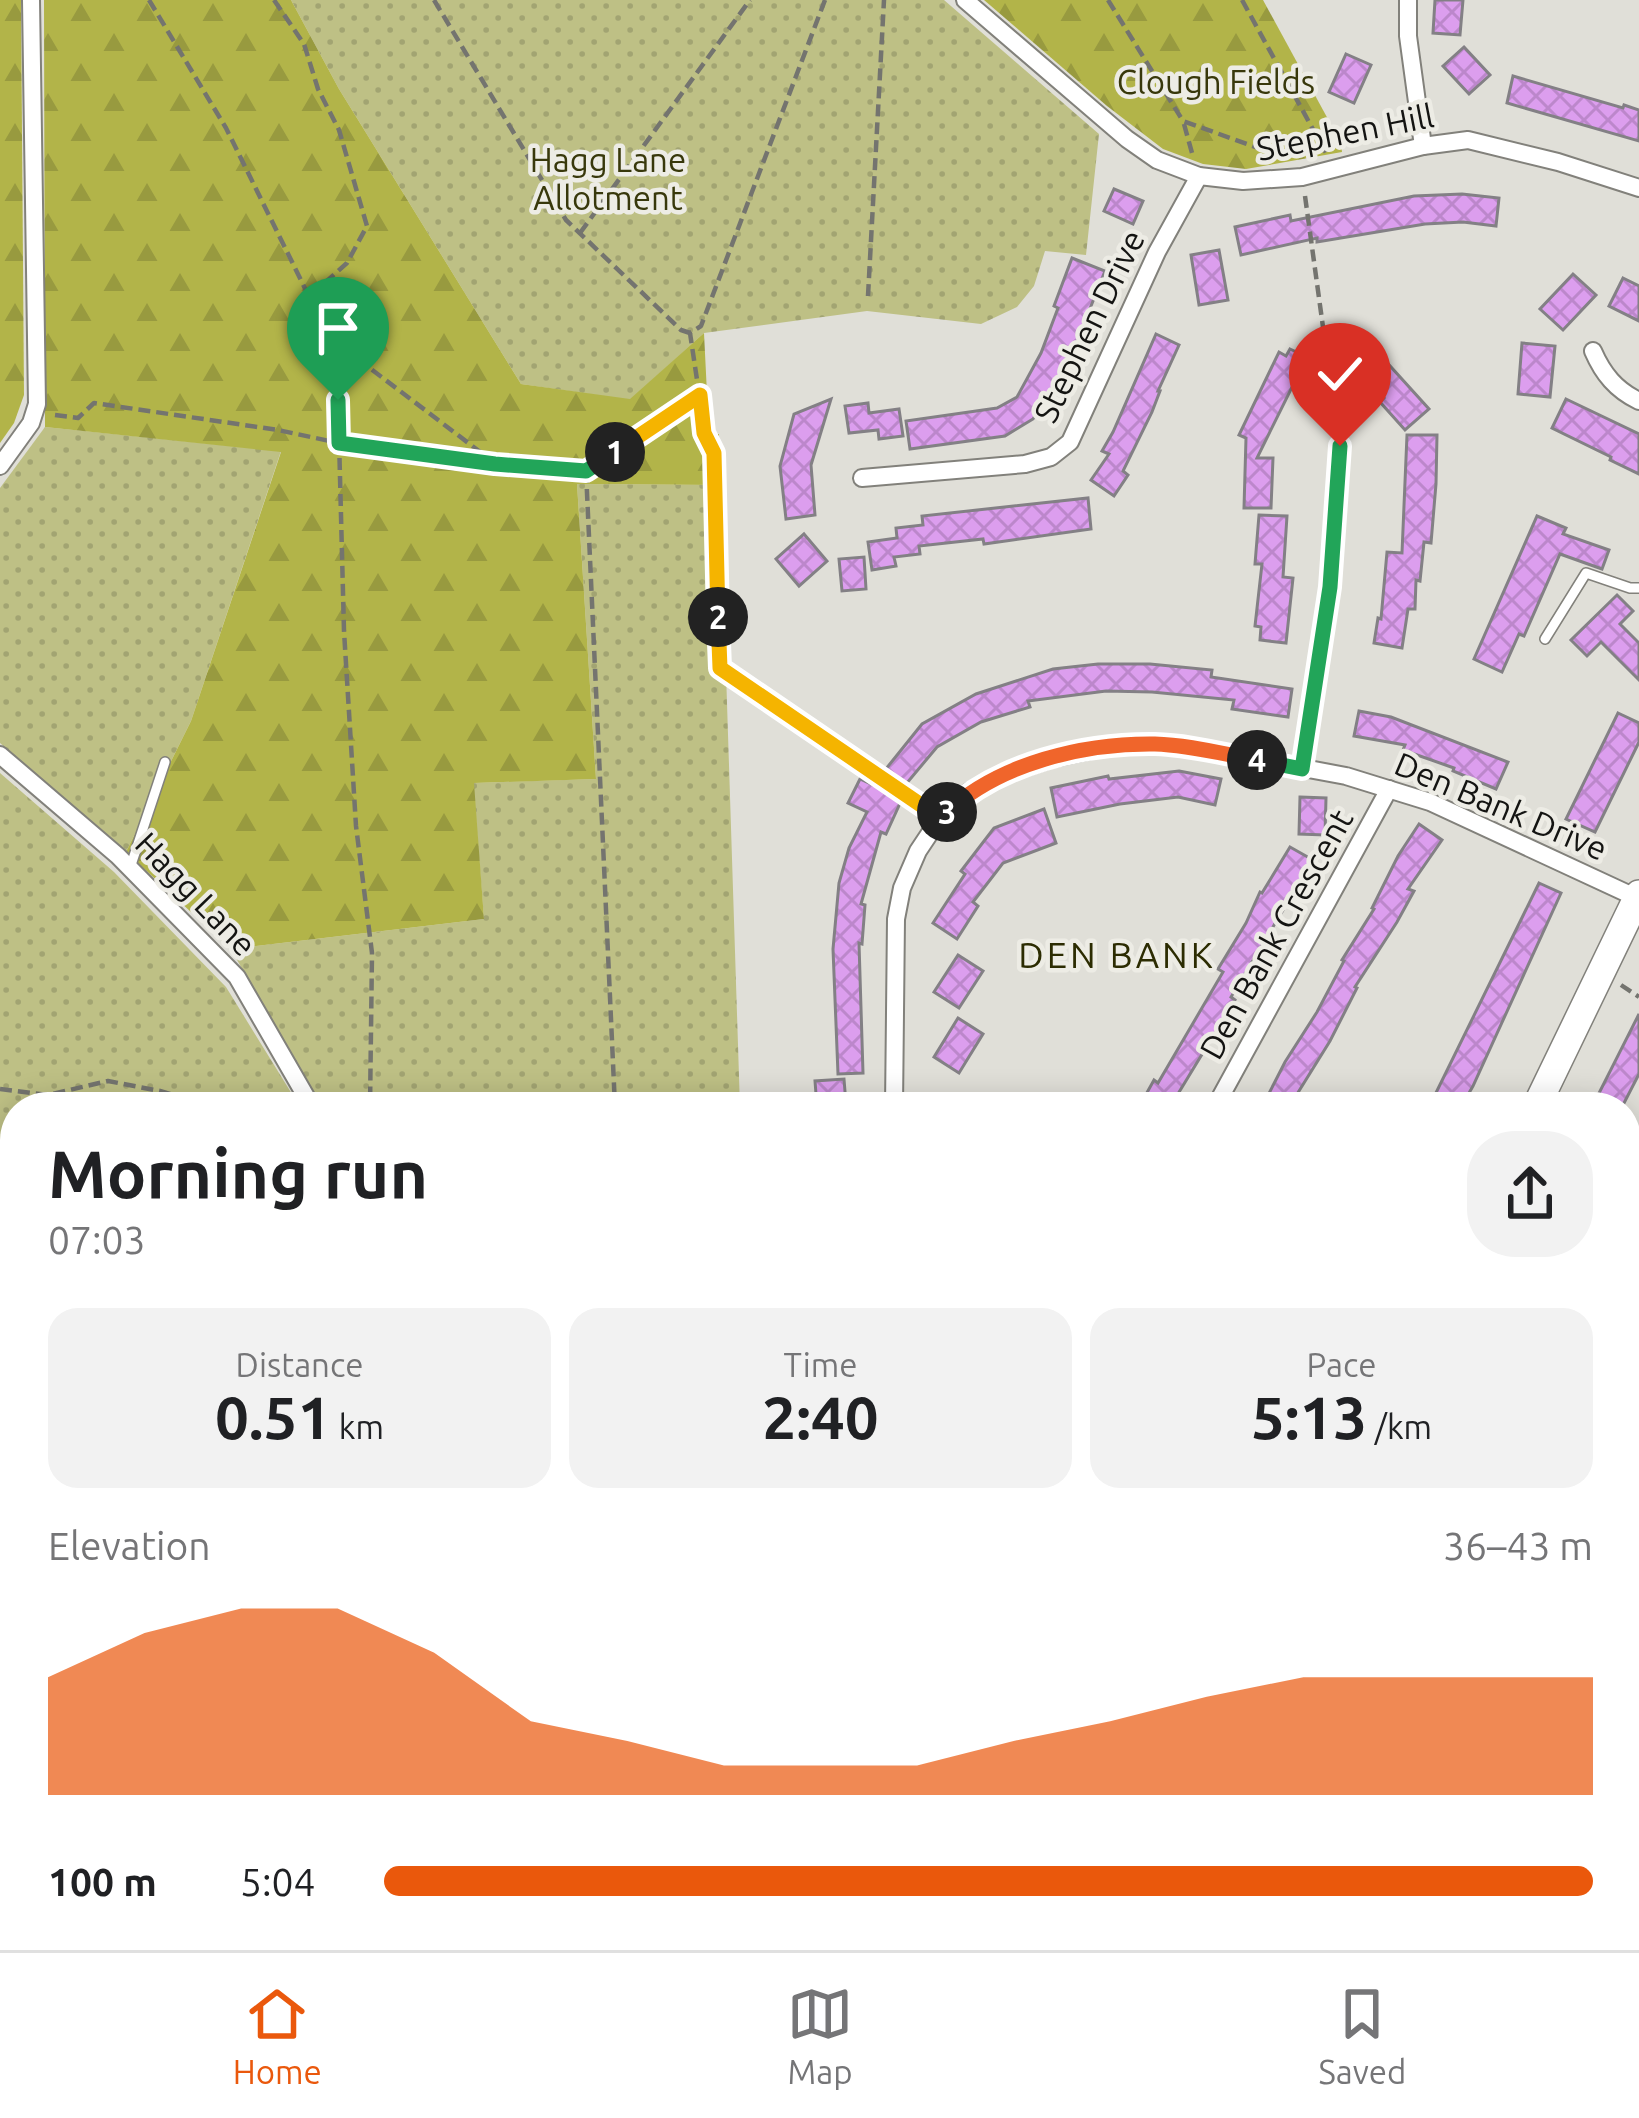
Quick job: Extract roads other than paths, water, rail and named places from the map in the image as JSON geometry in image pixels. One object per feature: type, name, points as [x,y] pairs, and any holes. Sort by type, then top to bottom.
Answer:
[{"type":"main road","points":[[1543,1092],[1638,896]]},
{"type":"street","points":[[0,466],[32,424],[37,404],[31,0]]},
{"type":"street","points":[[964,0],[1127,139],[1157,160],[1199,176]]},
{"type":"street","points":[[1408,0],[1408,36],[1423,146]]},
{"type":"street","name":"Stephen Hill","points":[[1199,176],[1243,181],[1302,177],[1423,146],[1468,140],[1639,188]]},
{"type":"street","name":"Stephen Drive","points":[[862,478],[1025,464],[1051,458],[1070,442],[1157,252],[1199,176]]},
{"type":"street","points":[[1593,351],[1602,371],[1622,393],[1639,401]]},
{"type":"street","points":[[1302,769],[1330,587],[1340,446]]},
{"type":"street","name":"Den Bank Drive","points":[[894,1092],[896,919],[902,888],[918,851],[940,818],[969,792],[1007,772],[1050,759],[1104,747],[1156,744],[1346,776],[1430,802],[1638,896]]},
{"type":"street","name":"Hagg Lane","points":[[0,754],[130,868],[237,977],[303,1092]]},
{"type":"street","name":"Den Bank Crescent","points":[[1223,1092],[1389,789]]},
{"type":"lane","points":[[1546,639],[1586,573],[1639,588]]},
{"type":"lane","points":[[130,868],[165,762]]},
{"type":"district","name":"DEN BANK","points":[[1117,955]]},
{"type":"park label","name":"Clough Fields","points":[[1216,82]]},
{"type":"park label","name":"Hagg Lane Allotment","points":[[608,179]]}]
